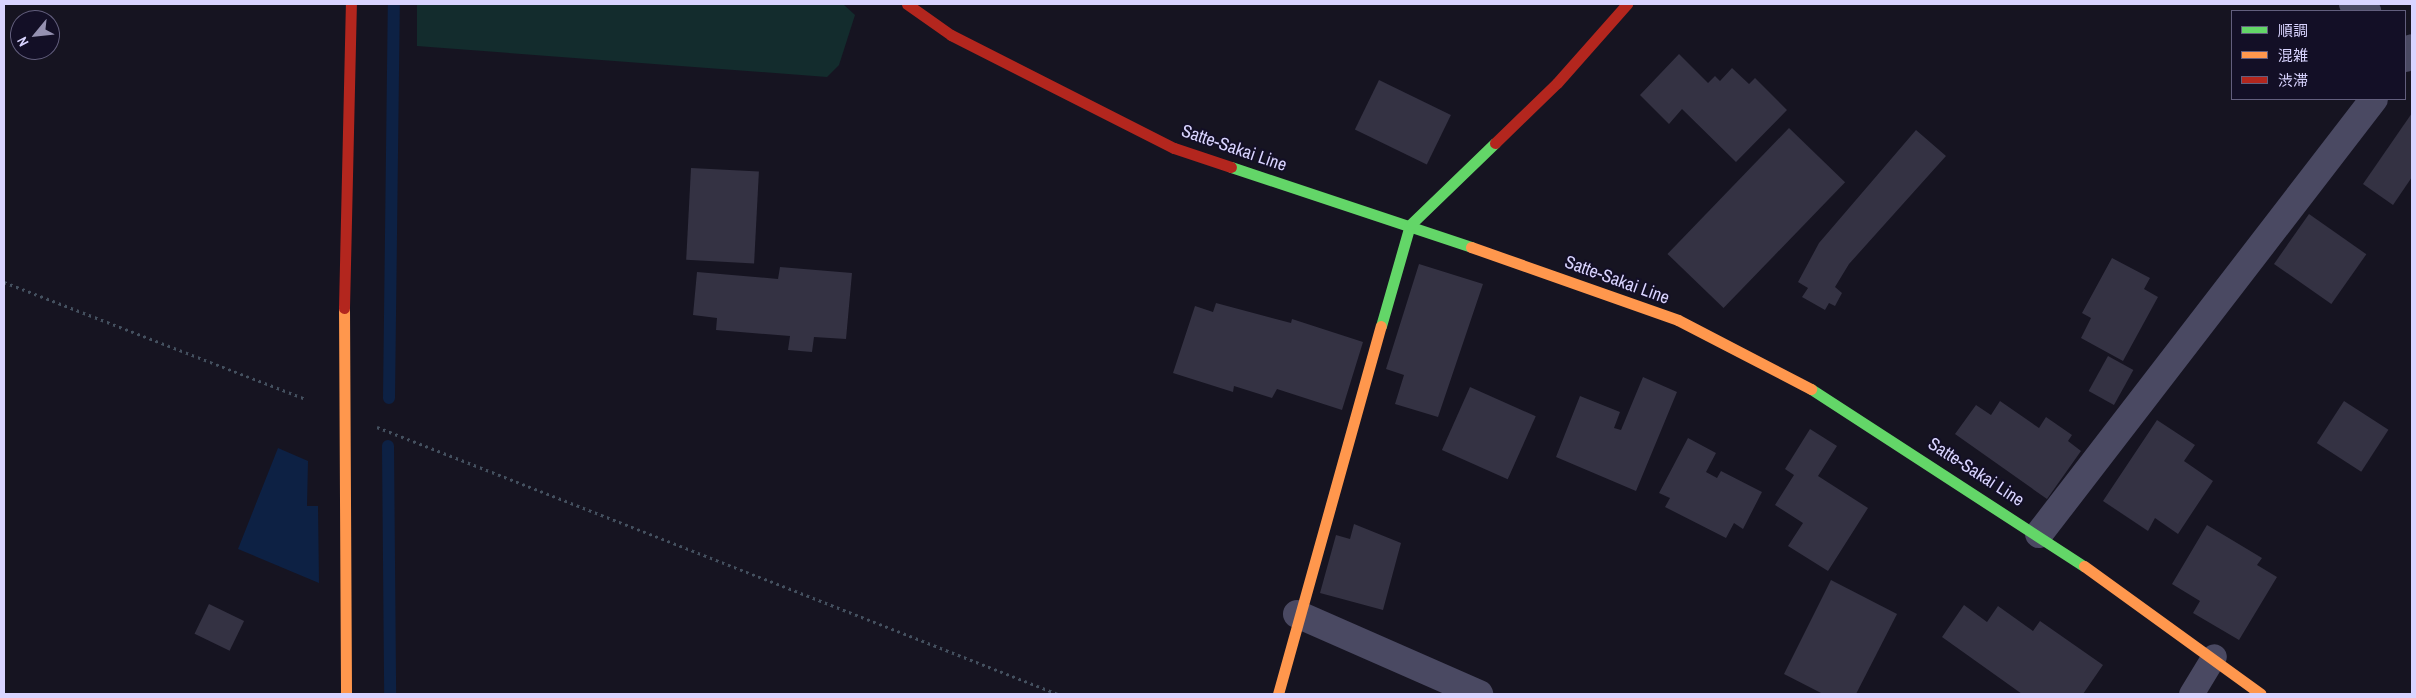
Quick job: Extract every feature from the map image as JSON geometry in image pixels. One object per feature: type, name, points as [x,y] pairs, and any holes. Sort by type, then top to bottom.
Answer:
[{"type":"main road","points":[[346,694],[342,413],[351,4]]},
{"type":"main road","name":"Satte-Sakai Line","points":[[908,4],[952,35],[1174,148],[1410,225],[1678,320],[1823,395],[2039,534],[2214,656],[2261,694]]},
{"type":"main road","points":[[1278,694],[1297,614],[1410,225],[1558,83],[1627,4]]},
{"type":"street","points":[[2353,4],[2365,10]]},
{"type":"street","points":[[2039,534],[2373,100]]},
{"type":"street","points":[[1297,614],[1479,694]]},
{"type":"lane","points":[[2190,694],[2214,656]]},
{"type":"path","points":[[4,282],[1058,694]]},
{"type":"green space","points":[[417,4],[843,4],[855,15],[839,65],[827,77],[417,46]]},
{"type":"water","points":[[278,448],[308,461],[307,506],[318,506],[319,583],[238,549]]},
{"type":"building","points":[[1679,54],[1708,83],[1715,76],[1720,81],[1732,68],[1749,84],[1755,78],[1787,110],[1736,162],[1682,109],[1669,124],[1640,95]]},
{"type":"building","points":[[1379,80],[1451,115],[1427,165],[1355,129]]},
{"type":"building","points":[[2412,113],[2412,177],[2393,205],[2363,184]]},
{"type":"building","points":[[1789,128],[1845,182],[1724,308],[1667,254]]},
{"type":"building","points":[[1916,130],[1946,156],[1849,264],[1835,287],[1842,293],[1835,306],[1829,303],[1825,310],[1802,297],[1808,288],[1798,282],[1819,243]]},
{"type":"building","points":[[691,168],[759,172],[754,263],[686,260]]},
{"type":"building","points":[[2309,214],[2366,254],[2331,304],[2274,264]]},
{"type":"building","points":[[2112,258],[2150,278],[2144,289],[2158,297],[2123,361],[2081,338],[2091,318],[2082,313]]},
{"type":"building","points":[[1419,264],[1483,284],[1438,417],[1395,404],[1404,375],[1386,369]]},
{"type":"building","points":[[780,267],[852,273],[846,339],[814,337],[812,352],[788,350],[790,336],[716,330],[717,318],[693,315],[697,272],[778,279]]},
{"type":"building","points":[[1216,303],[1291,323],[1292,319],[1363,342],[1342,410],[1277,389],[1272,398],[1234,386],[1233,392],[1173,373],[1195,306],[1213,312]]},
{"type":"building","points":[[2108,356],[2133,370],[2114,405],[2089,391]]},
{"type":"building","points":[[1643,377],[1677,392],[1636,491],[1556,457],[1580,396],[1620,412],[1614,428],[1621,430]]},
{"type":"building","points":[[1470,387],[1536,416],[1508,479],[1442,450]]},
{"type":"building","points":[[2000,401],[2039,428],[2046,417],[2072,435],[2068,441],[2081,451],[2047,499],[1955,434],[1976,405],[1991,415]]},
{"type":"building","points":[[2344,401],[2388,430],[2361,472],[2317,443]]},
{"type":"building","points":[[2157,420],[2195,445],[2184,461],[2213,481],[2178,534],[2155,518],[2148,531],[2103,501]]},
{"type":"building","points":[[1810,429],[1837,446],[1818,476],[1868,508],[1828,571],[1788,546],[1803,523],[1775,505],[1794,475],[1785,469]]},
{"type":"building","points":[[1688,438],[1716,453],[1706,472],[1717,478],[1721,471],[1762,492],[1743,529],[1734,523],[1726,538],[1665,507],[1670,498],[1659,493]]},
{"type":"building","points":[[1354,524],[1401,543],[1383,610],[1320,593],[1336,535],[1350,539]]},
{"type":"building","points":[[2207,525],[2262,558],[2257,565],[2277,577],[2239,640],[2193,613],[2200,601],[2172,584]]},
{"type":"building","points":[[1831,580],[1897,614],[1856,694],[1823,694],[1784,674]]},
{"type":"building","points":[[209,604],[244,621],[230,651],[195,634]]},
{"type":"building","points":[[1964,605],[1987,622],[1998,606],[2033,631],[2040,621],[2103,665],[2083,694],[2022,694],[1942,637]]},
{"type":"waterway","points":[[389,398],[394,4]]},
{"type":"waterway","points":[[388,446],[390,694]]},
{"type":"traffic: fast","points":[[1381,326],[1410,225],[1495,143]]},
{"type":"traffic: fast","points":[[1231,167],[1471,247]]},
{"type":"traffic: fast","points":[[1811,389],[2084,566]]},
{"type":"traffic: slow","points":[[1471,247],[1678,320],[1811,389]]},
{"type":"traffic: slow","points":[[344,308],[346,694]]},
{"type":"traffic: slow","points":[[1278,694],[1381,326]]},
{"type":"traffic: slow","points":[[2084,566],[2261,694]]},
{"type":"traffic: jam","points":[[344,308],[351,4]]},
{"type":"traffic: jam","points":[[907,4],[951,35],[1174,148],[1231,167]]},
{"type":"traffic: jam","points":[[1495,143],[1557,83],[1627,4]]}]
